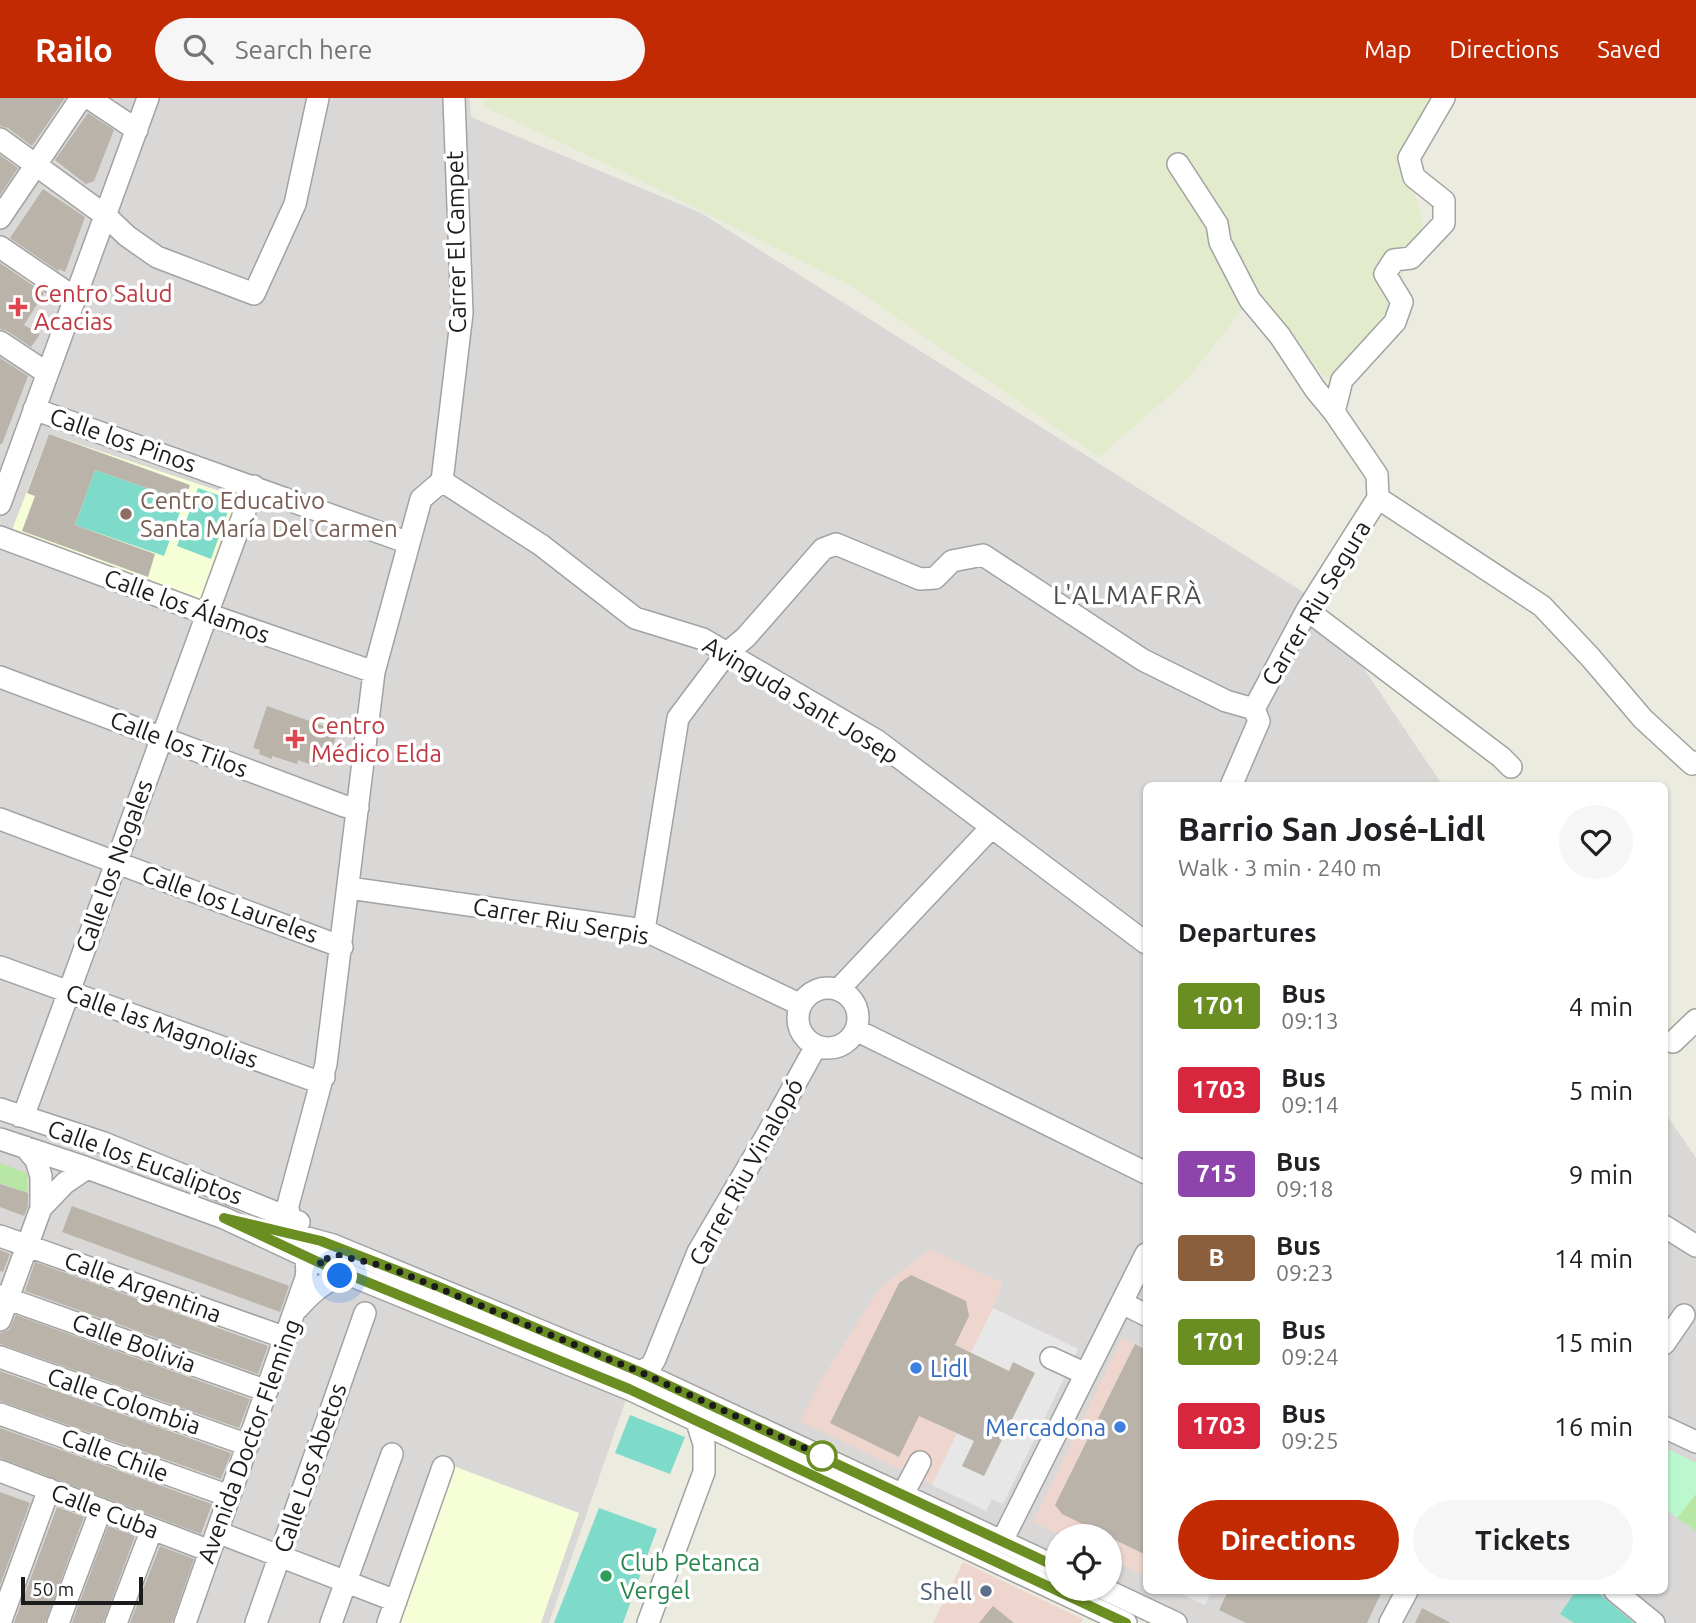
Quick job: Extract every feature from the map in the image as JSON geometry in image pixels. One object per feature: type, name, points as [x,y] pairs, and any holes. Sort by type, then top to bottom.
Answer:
[{"type":"street","points":[[0,218],[81,98]]},
{"type":"street","points":[[89,98],[137,130]]},
{"type":"street","points":[[0,504],[8,451],[34,409],[148,98]]},
{"type":"street","points":[[0,139],[37,164],[157,257],[254,294],[295,204],[318,98]]},
{"type":"street","name":"Carrer El Campet","points":[[442,481],[462,313],[454,98]]},
{"type":"street","points":[[1334,412],[1342,380],[1395,322],[1402,302],[1385,274],[1394,260],[1411,258],[1444,223],[1444,201],[1414,177],[1409,158],[1444,98]]},
{"type":"street","points":[[1178,164],[1217,224],[1220,242],[1250,300],[1280,336],[1377,475],[1378,498],[1542,606],[1643,719],[1695,766]]},
{"type":"street","points":[[0,247],[75,298]]},
{"type":"street","points":[[0,342],[47,373]]},
{"type":"street","name":"Calle los Pinos","points":[[34,409],[409,543]]},
{"type":"street","points":[[310,1263],[293,1227],[289,1194],[324,1077],[374,672],[421,499],[442,481]]},
{"type":"street","name":"Avinguda Sant Josep","points":[[442,481],[541,545],[635,618],[703,639],[876,740],[1143,941]]},
{"type":"street","name":"Calle los Nogales","points":[[9,1112],[26,1109],[254,486]]},
{"type":"street","name":"Carrer Riu Segura","points":[[1233,782],[1259,721],[1254,709],[1307,610],[1378,498]]},
{"type":"street","name":"Calle los Álamos","points":[[0,537],[207,614],[374,672]]},
{"type":"street","points":[[644,930],[678,718],[726,654],[763,618],[823,549],[836,544],[920,579],[934,578],[952,562],[983,555],[1143,660],[1226,701],[1254,709]]},
{"type":"street","points":[[1307,610],[1511,767]]},
{"type":"street","name":"Calle los Tilos","points":[[0,677],[344,806],[358,808]]},
{"type":"street","name":"Calle los Laureles","points":[[0,819],[342,947]]},
{"type":"street","points":[[839,989],[987,832],[989,825]]},
{"type":"street","name":"Carrer Riu Serpis","points":[[349,888],[644,930],[801,1005]]},
{"type":"street","name":"Calle las Magnolias","points":[[0,967],[313,1080],[324,1077]]},
{"type":"street","points":[[830,987],[839,989],[854,1001],[858,1010],[856,1030],[844,1044],[835,1048],[816,1046],[808,1040],[798,1024],[801,1005],[812,992],[830,987]]},
{"type":"street","points":[[1673,1042],[1696,1020]]},
{"type":"street","points":[[856,1030],[1143,1172]]},
{"type":"street","name":"Carrer Riu Vinalopó","points":[[640,1372],[651,1366],[655,1359],[698,1252],[816,1046]]},
{"type":"street","name":"Calle los Eucaliptos","points":[[9,1112],[104,1143],[293,1227]]},
{"type":"street","points":[[0,1139],[224,1218],[310,1263],[348,1274],[629,1389],[1126,1623]]},
{"type":"street","points":[[0,1320],[4,1297],[41,1208],[41,1176],[36,1160],[26,1147]]},
{"type":"street","points":[[41,1208],[65,1182],[87,1168]]},
{"type":"street","points":[[224,1218],[293,1227],[386,1258],[437,1286]]},
{"type":"street","points":[[293,1227],[640,1372],[1045,1561]]},
{"type":"street","points":[[1668,1228],[1696,1246]]},
{"type":"street","name":"Calle Argentina","points":[[0,1236],[286,1338]]},
{"type":"street","points":[[310,1263],[337,1255],[388,1267]]},
{"type":"street","points":[[1002,1541],[1143,1260]]},
{"type":"street","name":"Avenida Doctor Fleming","points":[[184,1623],[286,1338],[310,1263]]},
{"type":"street","points":[[296,1309],[317,1288],[348,1274]]},
{"type":"street","name":"Calle Bolivia","points":[[4,1297],[267,1391]]},
{"type":"street","points":[[1122,1303],[1143,1314]]},
{"type":"street","name":"Calle Los Abetos","points":[[256,1623],[365,1313]]},
{"type":"street","points":[[1668,1338],[1684,1315]]},
{"type":"street","name":"Calle Colombia","points":[[0,1357],[248,1445]]},
{"type":"street","points":[[1051,1358],[1086,1374]]},
{"type":"street","name":"Calle Chile","points":[[0,1414],[229,1496]]},
{"type":"street","points":[[648,1623],[704,1472],[704,1444],[697,1422]]},
{"type":"street","points":[[1668,1429],[1696,1442]]},
{"type":"street","points":[[704,1472],[727,1448],[742,1443]]},
{"type":"street","points":[[331,1623],[392,1454]]},
{"type":"street","points":[[903,1494],[920,1462]]},
{"type":"street","points":[[388,1623],[443,1468]]},
{"type":"street","name":"Calle Cuba","points":[[0,1471],[152,1529],[279,1557],[396,1601]]},
{"type":"street","points":[[0,1623],[49,1489]]},
{"type":"street","points":[[58,1623],[102,1509]]},
{"type":"street","points":[[116,1623],[152,1529]]},
{"type":"street","points":[[1390,1623],[1405,1594]]},
{"type":"street","points":[[1619,1594],[1654,1623]]},
{"type":"street","points":[[1122,1598],[1170,1621]]},
{"type":"shaded area","points":[[0,98],[470,98],[471,117],[701,213],[1319,602],[1440,782],[1143,782],[1143,1594],[1668,1594],[1668,1117],[1696,1158],[1696,1623],[1152,1623],[1107,1601],[1122,1601],[1122,1524],[1045,1524],[1045,1571],[633,1379],[549,1623],[0,1623]]},
{"type":"shaded area","points":[[485,98],[1435,98],[1412,182],[1423,224],[1388,311],[1329,380],[1249,300],[1187,380],[1099,457],[848,284],[483,106]]},
{"type":"shaded area","name":"Centro Educativo Santa María Del Carmen","points":[[49,434],[240,498],[202,600],[12,530]]},
{"type":"shaded area","points":[[95,470],[184,501],[164,556],[75,525]]},
{"type":"shaded area","points":[[198,488],[232,500],[211,559],[177,546]]},
{"type":"shaded area","points":[[930,1249],[1003,1283],[993,1308],[1078,1349],[1003,1504],[992,1499],[986,1511],[800,1421],[821,1380],[879,1289]]},
{"type":"shaded area","points":[[993,1308],[1078,1349],[1003,1504],[992,1499],[986,1511],[932,1485],[957,1434],[936,1424]]},
{"type":"shaded area","name":"Mercadona","points":[[1122,1338],[1143,1348],[1143,1576],[1122,1565],[1122,1524],[1045,1524],[1045,1528],[1033,1522]]},
{"type":"shaded area","points":[[630,1415],[685,1437],[670,1474],[615,1453]]},
{"type":"shaded area","points":[[1668,1449],[1696,1463],[1696,1494],[1677,1518],[1668,1511]]},
{"type":"shaded area","points":[[448,1464],[579,1513],[541,1623],[390,1623]]},
{"type":"shaded area","name":"Club Petanca Vergel","points":[[599,1508],[657,1529],[623,1623],[554,1623]]},
{"type":"shaded area","name":"Shell","points":[[963,1562],[1083,1619],[1081,1623],[933,1623]]},
{"type":"shaded area","points":[[1181,1594],[1210,1594],[1205,1605]]},
{"type":"shaded area","points":[[1574,1594],[1600,1594],[1634,1623],[1574,1623],[1560,1614]]},
{"type":"green space","points":[[0,1163],[27,1173],[27,1193],[0,1183]]},
{"type":"green space","points":[[1696,1494],[1696,1531],[1677,1518]]},
{"type":"building","points":[[0,98],[65,98],[32,146],[8,128],[0,126]]},
{"type":"building","points":[[88,113],[114,130],[94,181],[86,184],[55,160]]},
{"type":"building","points":[[0,155],[18,168],[0,195]]},
{"type":"building","points":[[43,189],[85,217],[65,272],[59,269],[58,271],[10,238]]},
{"type":"building","name":"Centro Salud Acacias","points":[[0,263],[44,293],[24,325],[40,334],[31,347],[0,329]]},
{"type":"building","points":[[0,358],[28,376],[2,444],[0,444]]},
{"type":"building","points":[[49,434],[190,485],[184,501],[95,470],[75,525],[155,554],[148,577],[22,531],[35,496],[27,493]]},
{"type":"building","name":"Centro Médico Elda","points":[[267,706],[338,731],[329,757],[322,754],[317,767],[298,760],[297,764],[259,754],[260,750],[253,748]]},
{"type":"building","points":[[0,1184],[28,1193],[28,1206],[24,1216],[0,1207]]},
{"type":"building","points":[[72,1206],[289,1286],[280,1312],[62,1232]]},
{"type":"building","points":[[0,1250],[10,1254],[3,1272],[0,1271]]},
{"type":"building","points":[[35,1262],[268,1346],[258,1374],[25,1291]]},
{"type":"building","points":[[911,1275],[966,1301],[969,1316],[955,1345],[1009,1371],[1013,1362],[1035,1373],[984,1476],[962,1466],[974,1441],[919,1416],[899,1457],[830,1423],[899,1283]]},
{"type":"building","points":[[16,1315],[250,1399],[239,1428],[0,1344],[0,1333],[9,1330]]},
{"type":"building","name":"Mercadona","points":[[1135,1344],[1143,1348],[1143,1554],[1122,1543],[1122,1524],[1082,1524],[1062,1514],[1055,1505]]},
{"type":"building","points":[[0,1371],[231,1453],[221,1479],[0,1401]]},
{"type":"building","points":[[0,1428],[212,1504],[201,1534],[0,1458]]},
{"type":"building","points":[[0,1492],[30,1503],[0,1585]]},
{"type":"building","points":[[57,1507],[84,1517],[45,1623],[14,1623]]},
{"type":"building","points":[[108,1526],[135,1536],[103,1623],[72,1623]]},
{"type":"building","points":[[160,1546],[194,1559],[172,1623],[130,1623]]},
{"type":"building","points":[[1227,1594],[1381,1594],[1367,1623],[1246,1623],[1219,1610]]},
{"type":"building","points":[[993,1606],[1014,1623],[979,1623]]},
{"type":"building","points":[[1422,1608],[1451,1623],[1415,1623]]},
{"type":"bus line","name":"1701","points":[[1045,1561],[640,1372],[437,1286],[321,1241],[224,1218],[318,1262],[629,1389],[1045,1585]]},
{"type":"bus line","name":"1701","points":[[1079,1601],[1126,1623]]},
{"type":"place","name":"Centro Salud Acacias","points":[[18,307]]},
{"type":"place","name":"Centro Educativo Santa María Del Carmen","points":[[126,514]]},
{"type":"place","name":"Centro Médico Elda","points":[[295,739]]},
{"type":"place","name":"Lidl","points":[[916,1368]]},
{"type":"place","name":"Mercadona","points":[[1120,1427]]},
{"type":"place","name":"Club Petanca Vergel","points":[[606,1576]]},
{"type":"place","name":"Shell","points":[[986,1591]]},
{"type":"district","name":"L'ALMAFRÀ","points":[[1128,594]]},
{"type":"route","points":[[340,1276],[348,1274],[318,1262],[337,1255],[388,1267],[640,1372],[822,1456]]}]
